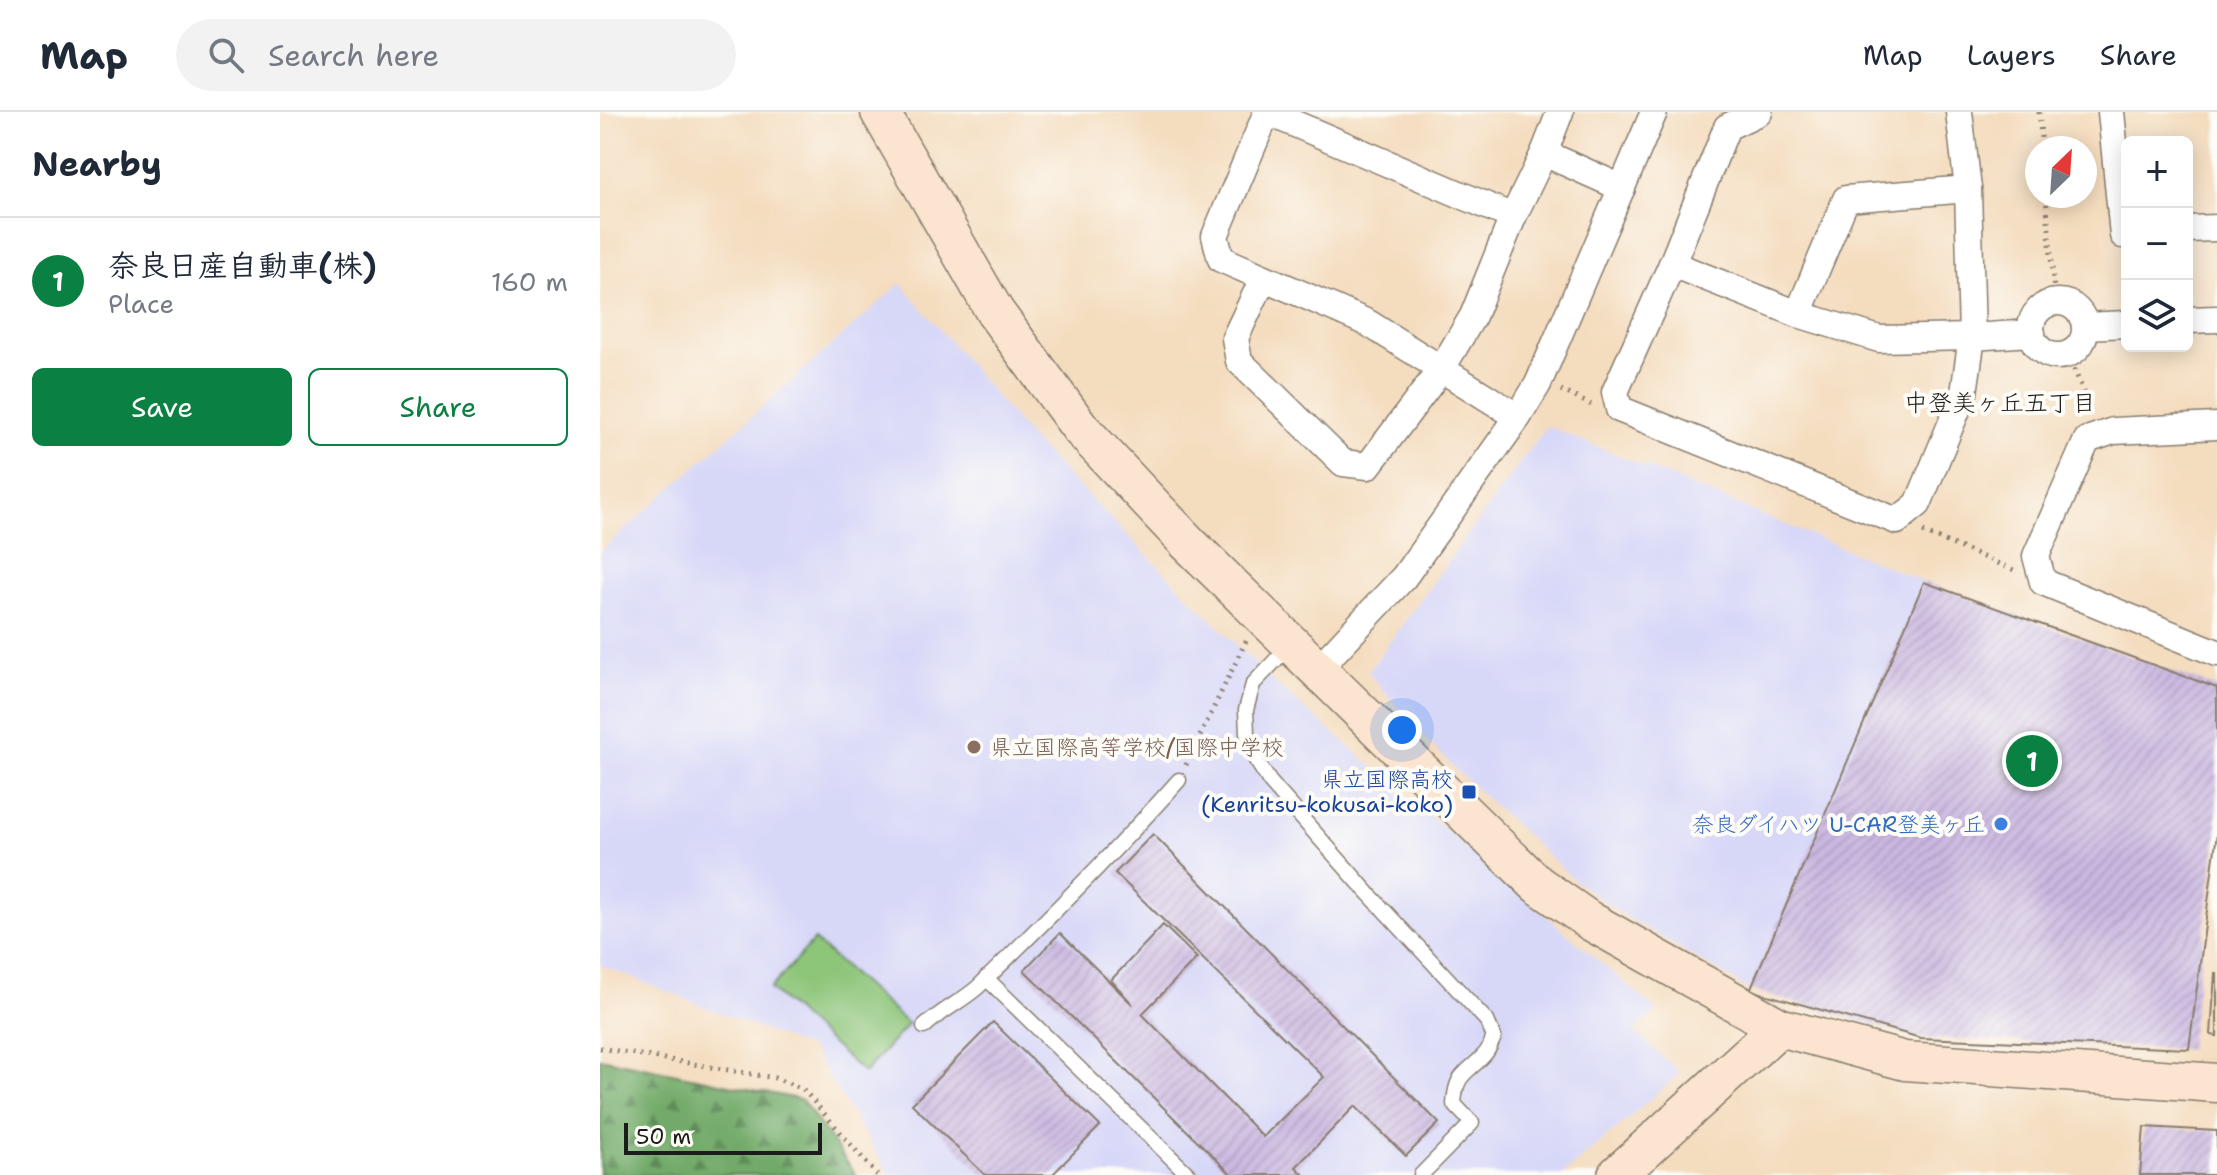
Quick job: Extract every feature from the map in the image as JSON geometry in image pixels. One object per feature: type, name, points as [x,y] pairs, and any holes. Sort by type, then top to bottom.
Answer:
[{"type":"street","points":[[880,112],[995,312],[1081,429],[1187,542],[1537,884],[1590,921],[1779,1027],[1905,1061],[2217,1083]]},
{"type":"street","points":[[1513,217],[1267,112],[1215,236],[1221,259],[1368,323],[1518,417]]},
{"type":"street","points":[[1263,279],[1235,338],[1239,361],[1343,463],[1368,466],[1442,368],[1473,316],[1560,112]]},
{"type":"street","points":[[1304,656],[1404,577],[1518,417],[1538,384],[1654,112]]},
{"type":"street","points":[[1759,112],[1727,127],[1672,264],[1615,392],[1619,409],[1897,521],[1918,504],[1964,393],[1972,337],[1968,189],[1959,112]]},
{"type":"street","points":[[2111,112],[2121,214]]},
{"type":"street","points":[[1544,153],[1622,188]]},
{"type":"street","points":[[1798,314],[1846,199],[1968,189]]},
{"type":"street","points":[[2193,229],[2217,228]]},
{"type":"street","points":[[1672,264],[1798,314],[1879,339],[2032,333]]},
{"type":"street","points":[[2055,303],[2063,303],[2077,311],[2085,326],[2081,344],[2066,355],[2057,356],[2040,349],[2032,333],[2034,317],[2039,310],[2055,303]]},
{"type":"street","points":[[2193,320],[2217,319]]},
{"type":"street","points":[[2085,326],[2121,324]]},
{"type":"street","points":[[2217,426],[2113,431],[2087,440],[2036,556],[2043,582],[2217,653]]},
{"type":"street","points":[[1617,1175],[1779,1027]]},
{"type":"lane","points":[[1304,656],[1253,684],[1246,710],[1247,733],[1254,757],[1270,782],[1487,1021],[1494,1037],[1485,1055],[1466,1070],[1455,1088],[1454,1104],[1472,1123],[1421,1175]]},
{"type":"lane","points":[[924,1027],[938,1013],[974,990],[1102,863],[1179,780]]},
{"type":"lane","points":[[986,978],[1189,1175]]},
{"type":"path","points":[[2039,112],[2041,136]]},
{"type":"path","points":[[2047,208],[2055,303]]},
{"type":"path","points":[[2074,369],[2100,435]]},
{"type":"path","points":[[1556,388],[1603,411],[1619,409]]},
{"type":"path","points":[[1897,521],[2043,582]]},
{"type":"path","points":[[1179,780],[1246,640]]},
{"type":"path","points":[[600,1048],[775,1078],[803,1089],[877,1175]]},
{"type":"shaded area","name":"県立国際高等学校/国際中学校","points":[[901,283],[1033,441],[1278,686],[1657,1011],[1634,1031],[1680,1073],[1563,1175],[890,1175],[811,1049],[600,965],[600,552]]},
{"type":"shaded area","points":[[1547,426],[1924,582],[1750,990],[1627,917],[1574,880],[1455,769],[1368,672]]},
{"type":"green space","points":[[814,940],[908,1024],[864,1073],[770,989]]},
{"type":"green space","points":[[600,1058],[802,1100],[856,1175],[600,1175]]},
{"type":"building","points":[[1924,582],[2217,688],[2217,833],[2189,1049],[1921,1038],[1750,990]]},
{"type":"building","points":[[1153,834],[1439,1123],[1406,1156],[1355,1106],[1296,1167],[1304,1175],[1232,1175],[1024,970],[1060,933],[1133,1005],[1111,980],[1163,925],[1197,958],[1142,1014],[1263,1137],[1324,1077],[1115,873]]},
{"type":"building","points":[[2217,973],[2217,1036],[2211,1035]]},
{"type":"building","points":[[993,1022],[1100,1126],[1052,1175],[985,1175],[912,1104]]},
{"type":"building","points":[[2144,1127],[2217,1131],[2217,1175],[2140,1175]]},
{"type":"place","name":"県立国際高等学校/国際中学校","points":[[974,747]]},
{"type":"place","name":"奈良日産自動車(株)","points":[[2032,761]]},
{"type":"place","name":"県立国際高校 (Kenritsu-kokusai-koko)","points":[[1469,792]]},
{"type":"place","name":"奈良ダイハツ U-CAR登美ヶ丘","points":[[2001,824]]},
{"type":"district","name":"中登美ヶ丘五丁目","points":[[2000,403]]}]
